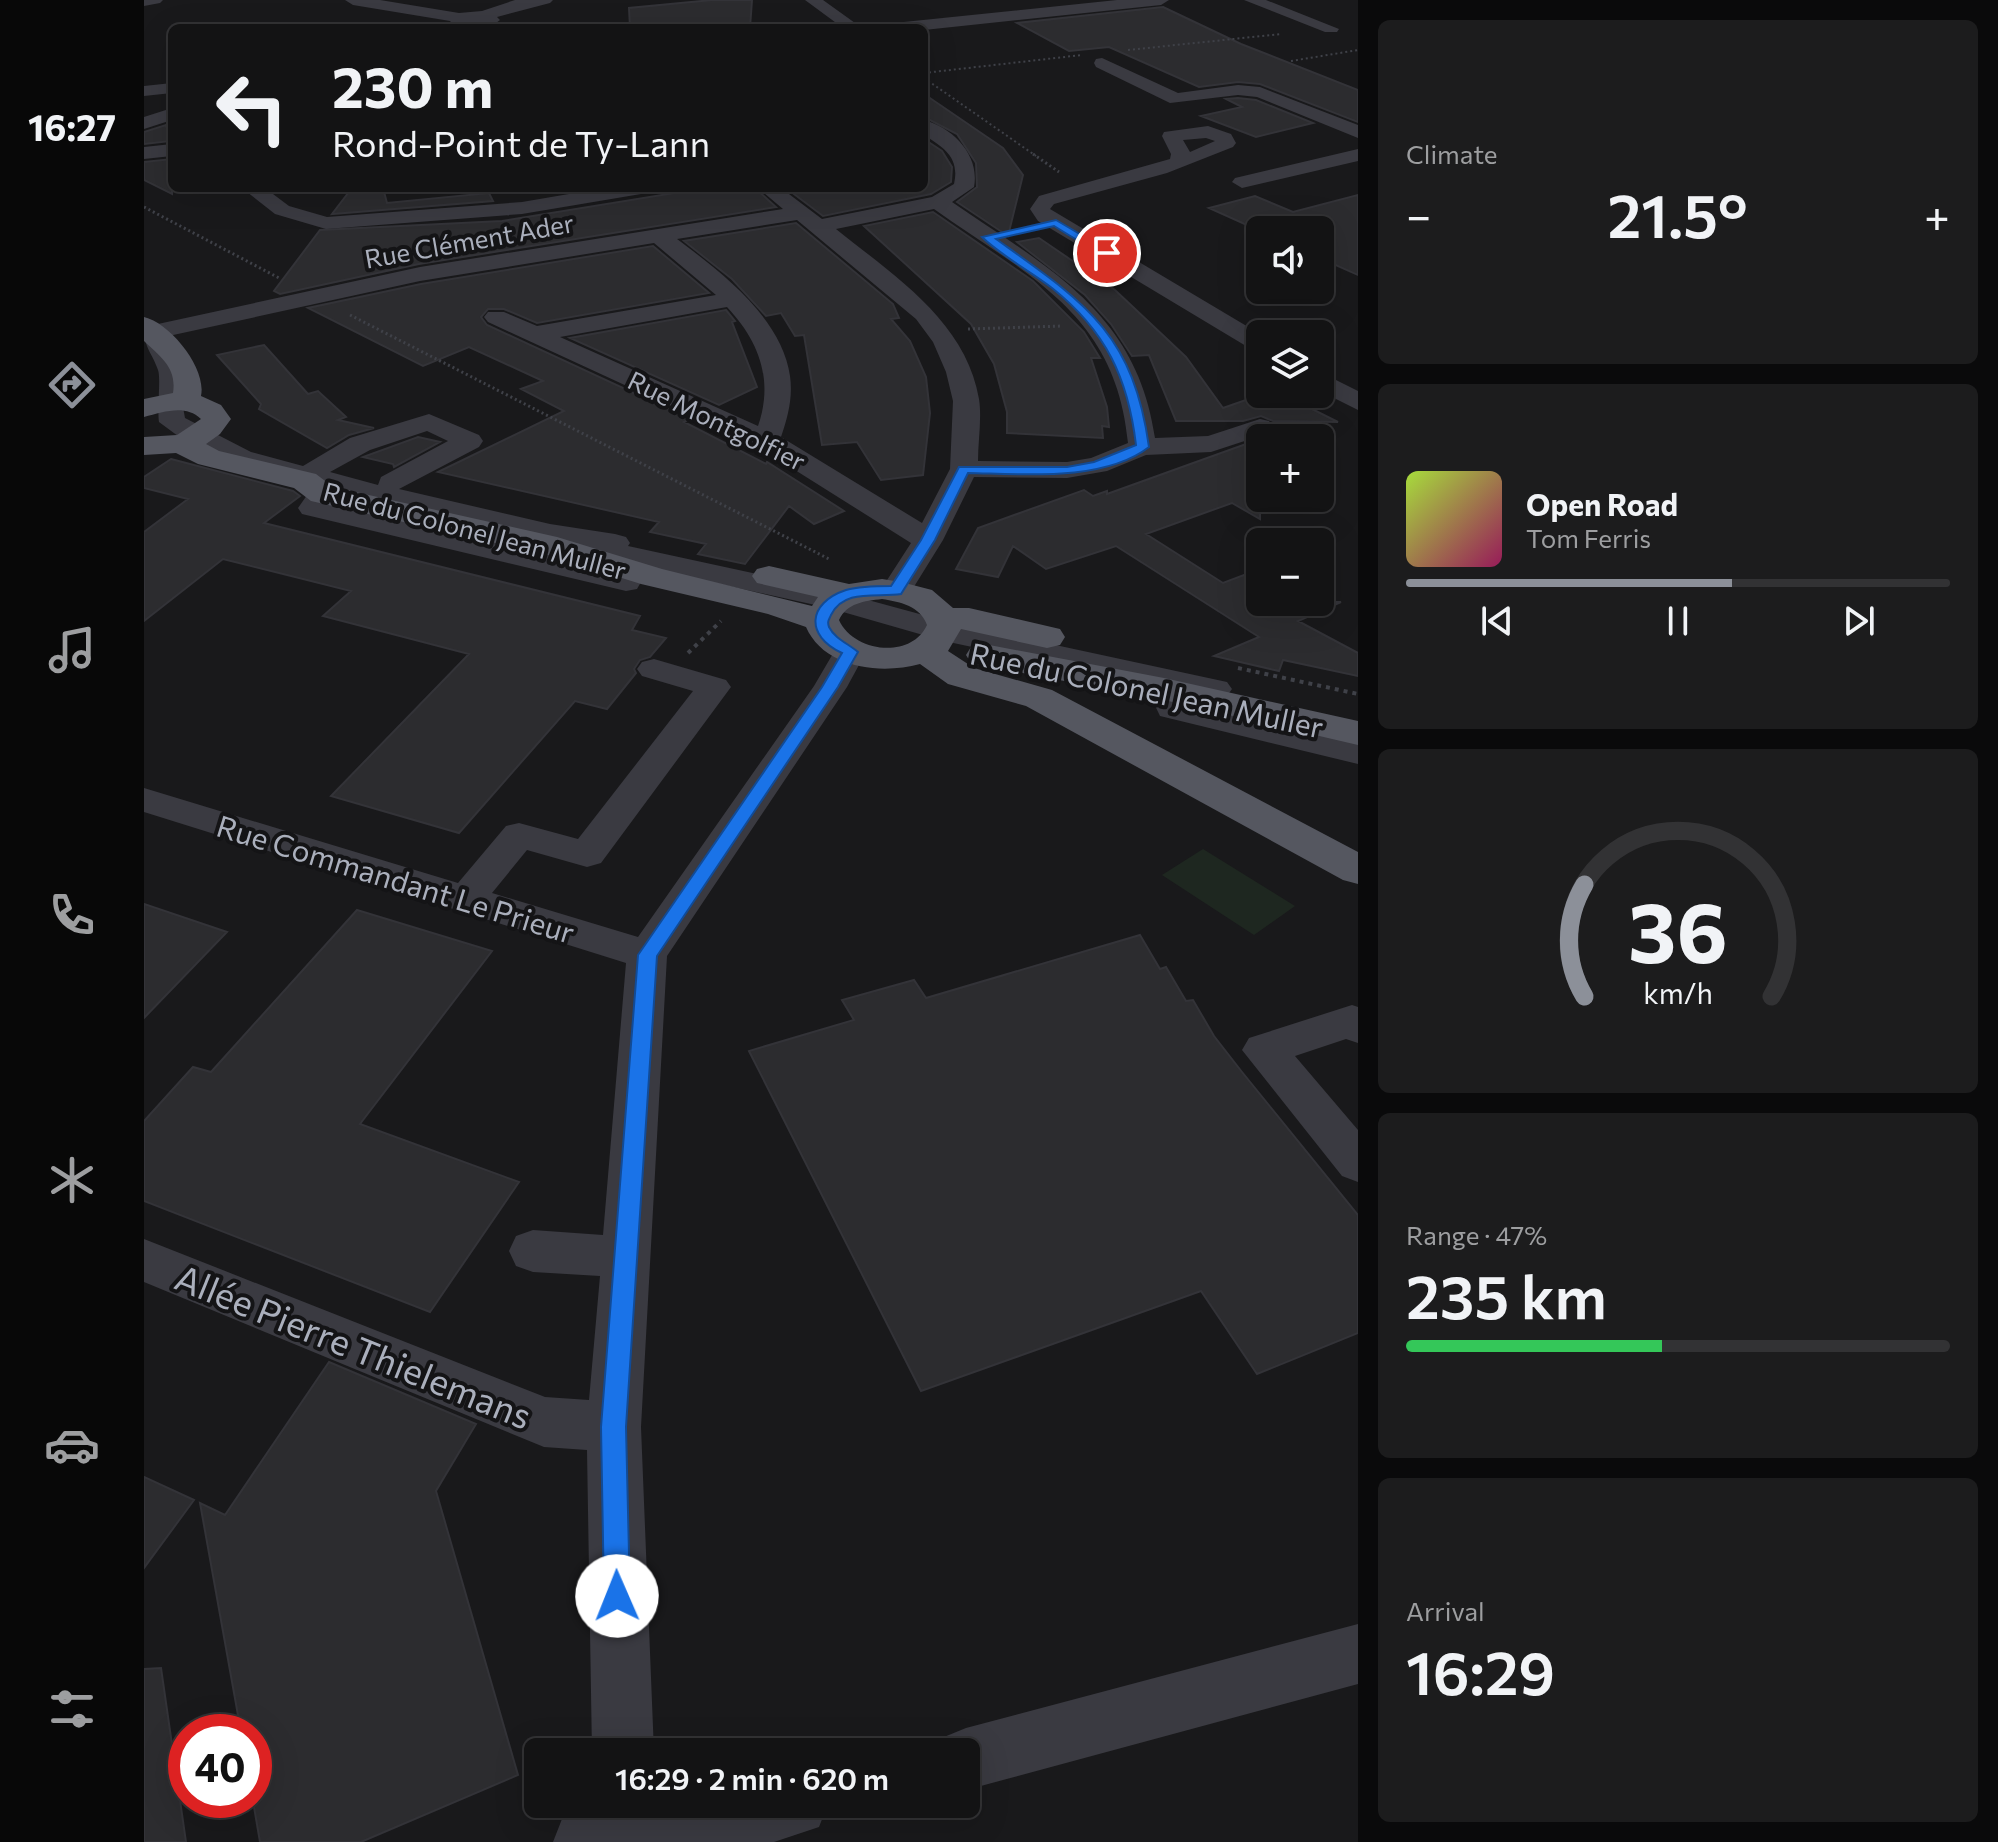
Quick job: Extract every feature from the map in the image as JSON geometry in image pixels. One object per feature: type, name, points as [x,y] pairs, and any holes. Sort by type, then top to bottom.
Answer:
[{"type":"main road","points":[[144,446],[196,436],[216,419],[212,411],[201,405],[163,406],[146,336]]},
{"type":"main road","name":"Rue du Colonel Jean Muller","points":[[196,436],[241,445],[308,475],[557,547],[745,610],[858,608]]},
{"type":"main road","name":"Rue du Colonel Jean Muller","points":[[196,436],[209,458],[305,481],[308,475]]},
{"type":"main road","name":"Rue du Colonel Jean Muller","points":[[308,475],[391,483],[577,529],[615,543],[858,608]]},
{"type":"main road","points":[[937,636],[888,658],[858,608],[926,601],[937,636],[961,676],[1039,698],[1358,870]]},
{"type":"main road","name":"Rue du Colonel Jean Muller","points":[[937,636],[969,619],[1358,707]]},
{"type":"main road","name":"Rue du Colonel Jean Muller","points":[[937,636],[1358,733]]},
{"type":"street","points":[[144,1],[155,0]]},
{"type":"street","points":[[364,1],[458,23],[488,19],[518,4],[545,0]]},
{"type":"street","points":[[813,0],[848,24]]},
{"type":"street","points":[[928,24],[1161,0]]},
{"type":"street","points":[[1252,0],[1331,29]]},
{"type":"street","points":[[488,19],[507,24]]},
{"type":"street","points":[[1102,63],[1176,99],[1238,90],[1260,92],[1358,132]]},
{"type":"street","points":[[168,90],[148,97],[168,114]]},
{"type":"street","points":[[144,123],[168,115]]},
{"type":"street","points":[[144,132],[168,116]]},
{"type":"street","points":[[798,239],[815,224],[938,202],[964,187],[968,165],[959,152],[928,129]]},
{"type":"street","points":[[144,153],[168,150]]},
{"type":"street","points":[[1242,182],[1358,155]]},
{"type":"street","points":[[1179,161],[1042,202],[1040,209],[1056,223],[1246,336]]},
{"type":"street","points":[[257,192],[282,210],[326,223],[522,208],[617,192]]},
{"type":"street","points":[[620,1738],[614,1427],[647,955],[830,687],[858,608],[928,540],[964,469],[966,401],[959,372],[939,332],[895,288],[773,192]]},
{"type":"street","points":[[938,202],[1057,287],[1095,324],[1119,358],[1137,407],[1142,447]]},
{"type":"street","points":[[522,208],[564,252]]},
{"type":"street","points":[[987,237],[1056,223]]},
{"type":"street","name":"Rue Clément Ader","points":[[146,336],[420,274],[660,237],[815,224]]},
{"type":"street","points":[[660,237],[690,258],[755,320],[771,349],[779,384],[777,415],[767,440]]},
{"type":"street","points":[[690,258],[721,252]]},
{"type":"street","points":[[535,334],[732,299]]},
{"type":"street","name":"Rue Montgolfier","points":[[496,317],[767,440],[928,540]]},
{"type":"street","points":[[1334,388],[1358,402]]},
{"type":"street","points":[[308,475],[426,407]]},
{"type":"street","points":[[308,475],[360,444],[429,422],[469,441],[391,483]]},
{"type":"street","points":[[964,469],[1067,470],[1097,465],[1142,447],[1211,444],[1246,432]]},
{"type":"street","name":"Rue du Colonel Jean Muller","points":[[196,436],[255,463],[550,533],[626,555],[858,608]]},
{"type":"street","name":"Rue du Colonel Jean Muller","points":[[550,533],[615,543]]},
{"type":"street","points":[[937,636],[1358,721]]},
{"type":"street","points":[[466,899],[519,835],[587,854],[714,687],[667,672]]},
{"type":"street","points":[[1164,689],[1172,709],[1358,753]]},
{"type":"street","name":"Rue Commandant Le Prieur","points":[[144,800],[647,955]]},
{"type":"street","points":[[1358,1027],[1352,1021],[1264,1050],[1358,1163]]},
{"type":"street","points":[[533,1251],[626,1257]]},
{"type":"street","name":"Allée Pierre Thielemans","points":[[144,1260],[544,1422],[614,1427]]},
{"type":"street","points":[[980,1756],[1353,1667]]},
{"type":"path","points":[[1129,50],[1331,29]]},
{"type":"path","points":[[1291,61],[1358,50]]},
{"type":"path","points":[[928,75],[1082,55]]},
{"type":"path","points":[[928,79],[1082,190]]},
{"type":"path","points":[[144,207],[752,522],[848,568],[858,608]]},
{"type":"path","points":[[939,332],[1009,326],[1023,329],[1095,324]]},
{"type":"path","points":[[667,672],[722,620],[745,610]]},
{"type":"shaded area","points":[[1203,849],[1295,906],[1254,935],[1162,875]]},
{"type":"building","points":[[712,0],[752,0],[750,24],[630,24],[629,8]]},
{"type":"building","points":[[1163,7],[1241,44],[1358,90],[1358,122],[1260,84],[1238,82],[1199,87],[1109,47],[1069,51],[1017,23]]},
{"type":"building","points":[[928,97],[1003,148],[1023,175],[1008,236],[957,202],[977,187],[976,163],[957,134],[928,119]]},
{"type":"building","points":[[1226,99],[1256,100],[1313,123],[1256,137],[1201,116],[1242,107]]},
{"type":"building","points":[[166,125],[168,141],[144,144],[144,132]]},
{"type":"building","points":[[928,142],[942,151],[952,167],[951,182],[931,194],[823,216],[791,192],[928,192]]},
{"type":"building","points":[[168,159],[168,192],[144,180],[144,162]]},
{"type":"building","points":[[349,192],[384,192],[387,203],[489,193],[493,201],[332,214]]},
{"type":"building","points":[[680,192],[759,192],[776,207],[419,264],[280,294],[274,291],[320,230],[502,221]]},
{"type":"building","points":[[1358,195],[1358,275],[1334,264],[1334,216],[1246,216],[1246,225],[1209,208],[1255,196],[1293,212]]},
{"type":"building","points":[[933,212],[1033,281],[1084,332],[1100,358],[1091,358],[1107,407],[1109,427],[1102,426],[1103,438],[1007,433],[1007,412],[994,364],[971,324],[864,226]]},
{"type":"building","points":[[796,223],[893,304],[899,318],[891,319],[910,341],[926,377],[930,413],[923,475],[881,480],[857,442],[822,445],[804,335],[795,336],[781,313],[766,316],[732,279],[684,241]]},
{"type":"building","points":[[1039,238],[1115,290],[1186,357],[1223,408],[1246,400],[1246,408],[1310,408],[1338,422],[1273,421],[1261,416],[1243,421],[1176,421],[1149,355],[1132,356],[1111,324],[1085,295],[1017,242]]},
{"type":"building","points":[[653,246],[709,293],[537,323],[504,309],[488,309],[481,317],[487,325],[690,419],[684,422],[767,462],[844,511],[814,524],[789,506],[745,564],[698,554],[706,544],[650,532],[659,522],[438,472],[564,411],[521,389],[543,381],[469,347],[423,366],[308,308],[421,284]]},
{"type":"building","points":[[726,310],[735,321],[732,322],[757,387],[719,405],[570,338]]},
{"type":"building","points":[[264,345],[308,394],[318,391],[346,417],[338,420],[374,428],[349,435],[327,448],[259,409],[261,404],[217,355]]},
{"type":"building","points":[[418,437],[440,442],[394,467],[393,464],[363,457]]},
{"type":"building","points":[[1246,444],[1246,511],[1232,503],[1146,534],[1223,583],[1246,574],[1246,616],[1309,616],[1298,621],[1358,653],[1358,676],[1283,660],[1279,671],[1214,656],[1259,637],[1116,546],[1046,569],[1013,546],[998,577],[956,569],[978,528],[1084,490],[1093,496],[1107,491],[1107,494]]},
{"type":"building","points":[[171,459],[293,491],[300,496],[264,523],[640,616],[632,630],[666,638],[650,657],[640,660],[634,669],[636,673],[607,709],[575,701],[459,833],[331,796],[469,654],[323,616],[351,591],[223,559],[144,621],[144,532],[188,499],[144,488],[144,477]]},
{"type":"building","points":[[1248,512],[1260,512],[1260,519]]},
{"type":"building","points":[[144,904],[227,932],[144,1018]]},
{"type":"building","points":[[357,910],[492,951],[360,1124],[519,1182],[430,1312],[144,1201],[144,1121],[193,1067],[211,1072]]},
{"type":"building","points":[[1140,935],[1160,969],[1166,967],[1186,1001],[1193,1000],[1214,1036],[1358,1215],[1358,1333],[1257,1374],[1201,1291],[921,1391],[749,1051],[854,1020],[842,1000],[914,980],[926,998]]},
{"type":"building","points":[[329,1362],[476,1424],[436,1491],[518,1775],[361,1842],[260,1842],[256,1818],[272,1818],[272,1714],[238,1714],[200,1503],[225,1515]]},
{"type":"building","points":[[144,1477],[194,1500],[144,1568]]},
{"type":"building","points":[[161,1668],[168,1717],[168,1818],[183,1818],[186,1842],[144,1842],[144,1669]]},
{"type":"route","points":[[617,1596],[614,1427],[647,955],[830,687],[850,652],[837,646],[822,629],[821,620],[829,605],[848,594],[864,590],[896,591],[928,540],[964,469],[1067,470],[1097,465],[1142,447],[1137,407],[1119,358],[1091,318],[1057,287],[987,237],[1056,223],[1107,253]]}]
